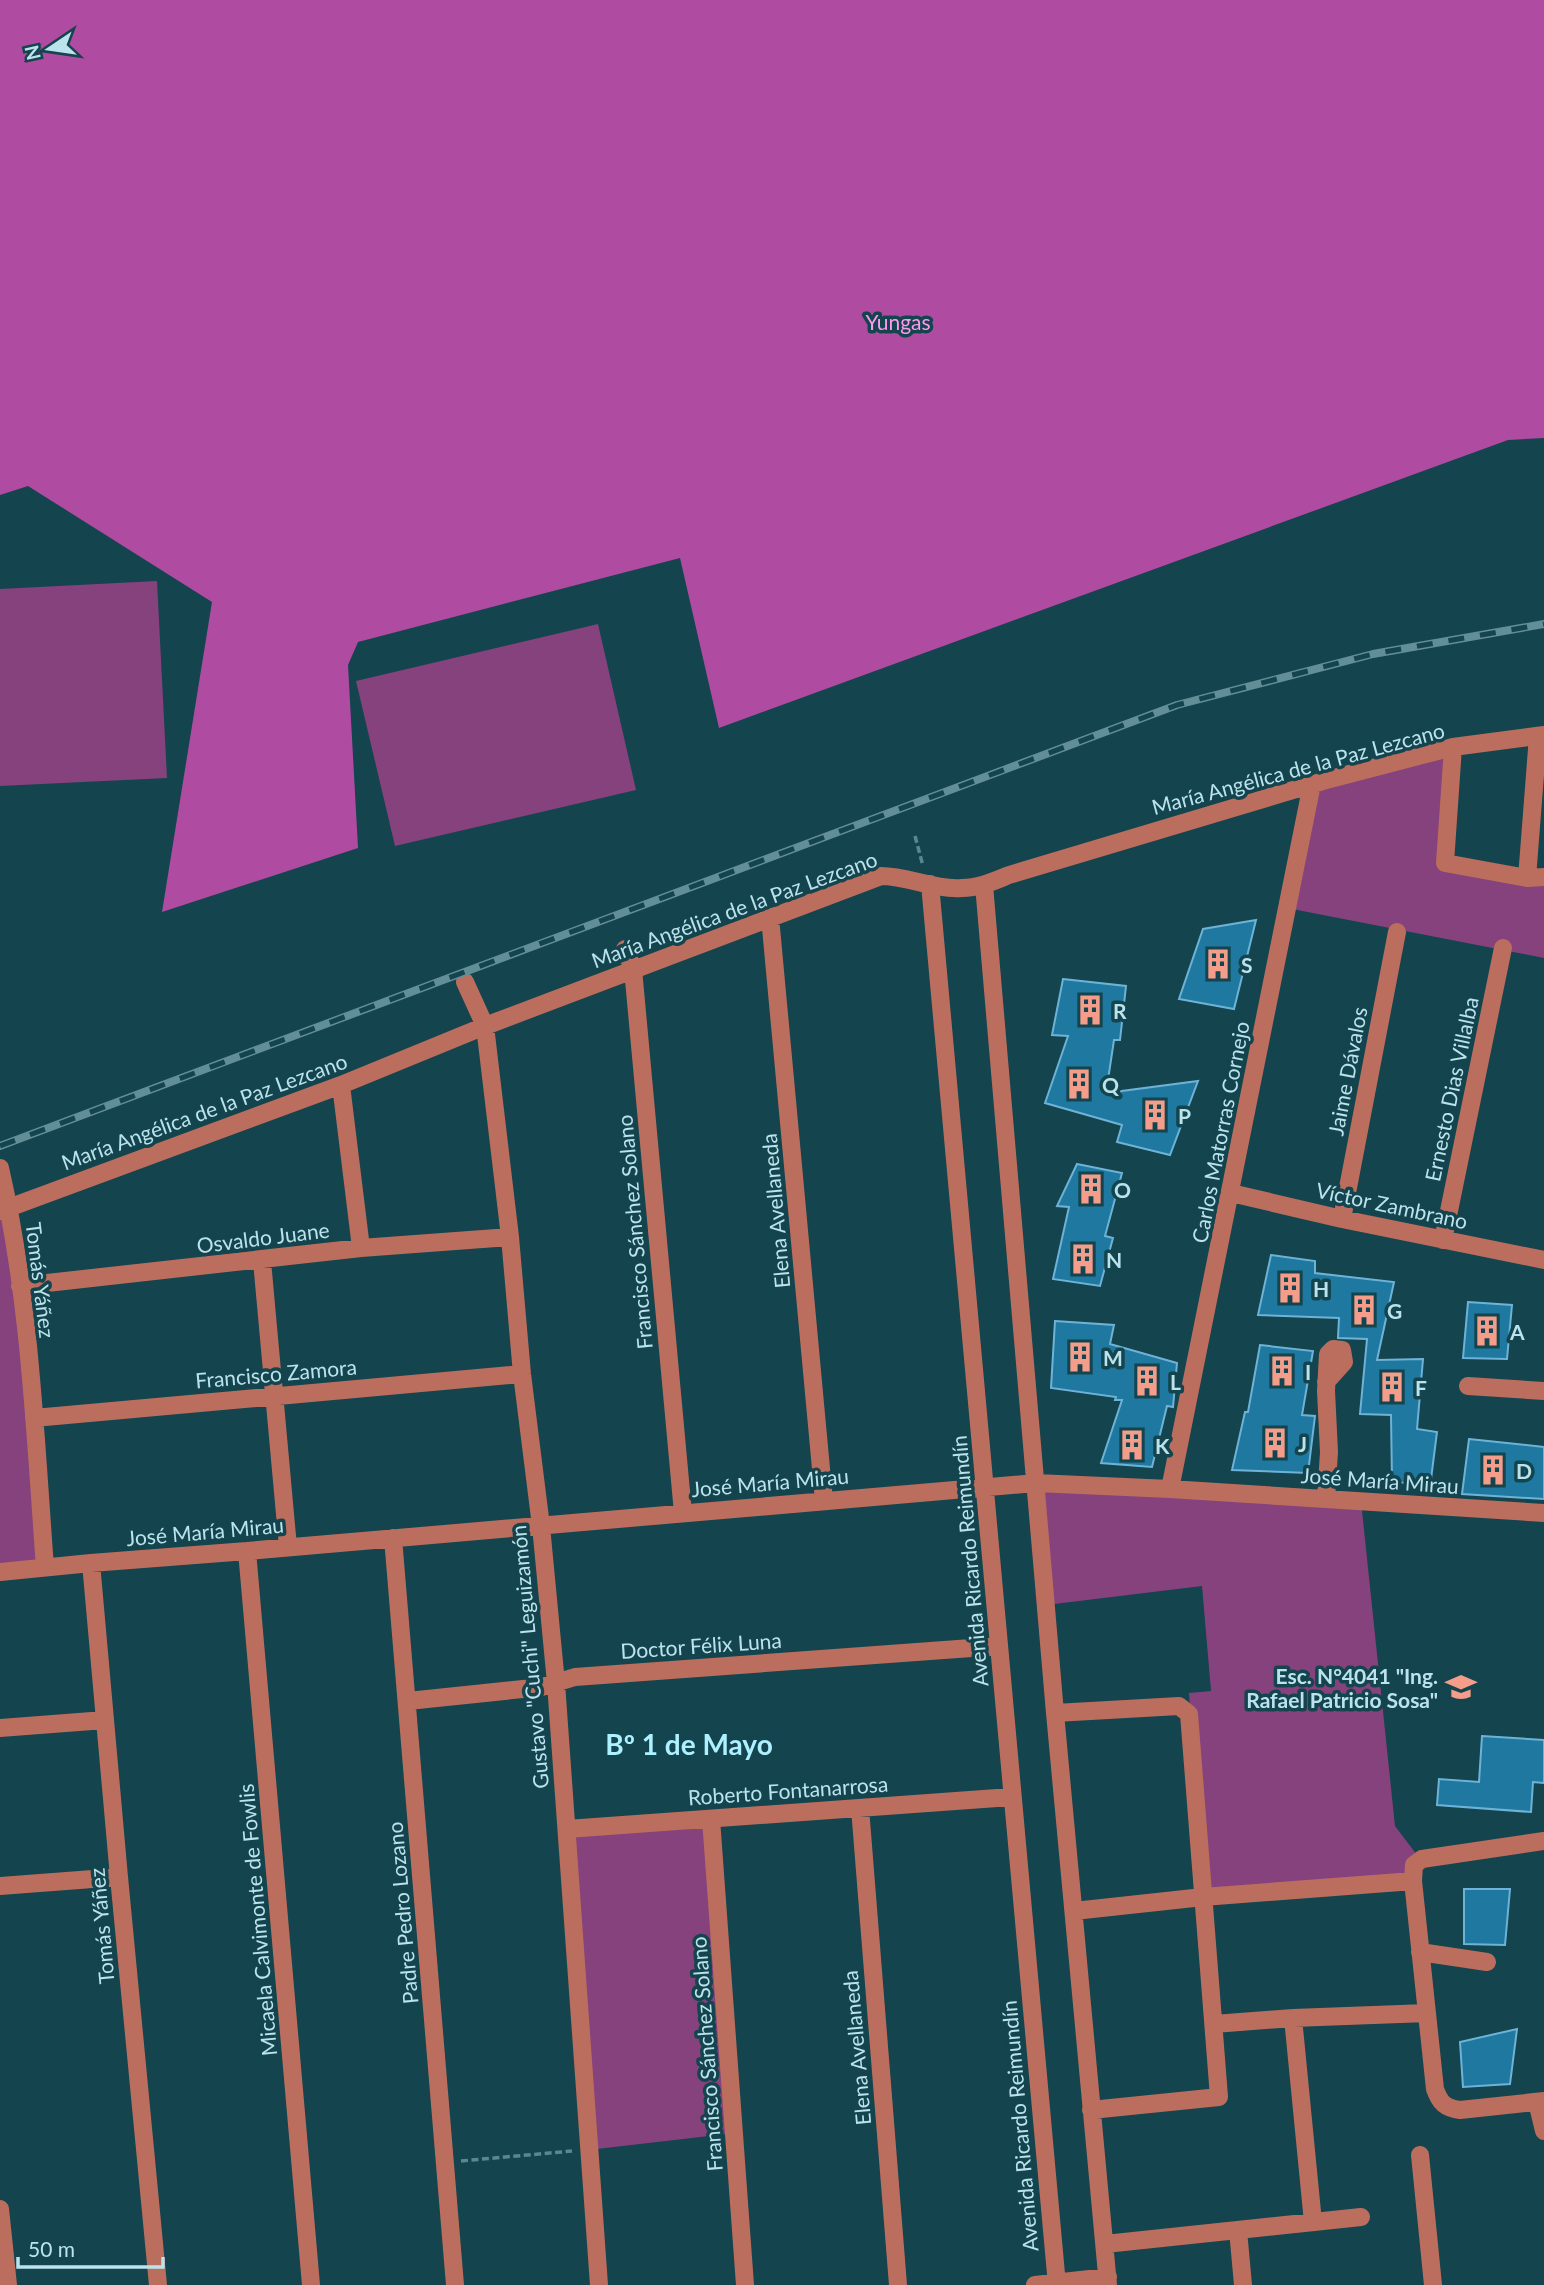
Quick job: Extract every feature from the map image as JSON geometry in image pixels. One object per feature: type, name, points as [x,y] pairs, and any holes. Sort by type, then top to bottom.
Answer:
[{"type":"street","name":"María Angélica de la Paz Lezcano","points":[[5,1209],[341,1085],[485,1026],[881,876],[962,888],[984,885],[1009,875],[1312,784],[1453,747],[1541,735]]},
{"type":"street","points":[[1453,747],[1446,863],[1535,878],[1541,735]]},
{"type":"street","name":"Carlos Matorras Cornejo","points":[[1170,1489],[1312,784]]},
{"type":"street","name":"Avenida Ricardo Reimundín","points":[[930,884],[1057,2284]]},
{"type":"street","points":[[984,885],[1055,1713],[1108,2281],[1035,2285]]},
{"type":"street","name":"Elena Avellaneda","points":[[770,917],[824,1501]]},
{"type":"street","name":"Jaime Dávalos","points":[[1342,1219],[1396,932]]},
{"type":"street","name":"Ernesto Dias Villalba","points":[[1443,1240],[1503,948]]},
{"type":"street","name":"Francisco Sánchez Solano","points":[[625,950],[633,969],[683,1513]]},
{"type":"street","name":"Gustavo \"Cuchi\" Leguizamón","points":[[464,982],[485,1026],[541,1526],[556,1683],[599,2285]]},
{"type":"street","points":[[341,1085],[361,1248]]},
{"type":"street","name":"Tomás Yáñez","points":[[0,1168],[20,1286],[34,1418],[45,1567]]},
{"type":"street","name":"Víctor Zambrano","points":[[1231,1193],[1544,1261]]},
{"type":"street","name":"Osvaldo Juane","points":[[20,1286],[361,1248],[510,1237]]},
{"type":"street","points":[[262,1261],[288,1547]]},
{"type":"street","name":"Francisco Zamora","points":[[34,1418],[522,1374]]},
{"type":"street","points":[[1326,1382],[1329,1452],[1326,1499]]},
{"type":"street","points":[[1468,1386],[1544,1391]]},
{"type":"street","name":"José María Mirau","points":[[0,1572],[1035,1483],[1544,1513]]},
{"type":"street","name":"Padre Pedro Lozano","points":[[393,1538],[455,2285]]},
{"type":"street","name":"Micaela Calvimonte de Fowlis","points":[[247,1551],[311,2285]]},
{"type":"street","name":"Tomás Yáñez","points":[[92,1563],[158,2285]]},
{"type":"street","name":"Doctor Félix Luna","points":[[408,1701],[542,1687],[575,1677],[999,1646]]},
{"type":"street","points":[[1055,1713],[1178,1706],[1189,1714],[1219,2097],[1091,2110]]},
{"type":"street","points":[[0,1728],[105,1720]]},
{"type":"street","name":"Roberto Fontanarrosa","points":[[567,1829],[1012,1797]]},
{"type":"street","name":"Elena Avellaneda","points":[[860,1808],[898,2285]]},
{"type":"street","name":"Francisco Sánchez Solano","points":[[711,1819],[745,2285]]},
{"type":"street","points":[[1544,1841],[1422,1858],[1414,1865],[1413,1881],[1435,2089],[1440,2102],[1448,2108],[1460,2110],[1541,2101],[1544,2131]]},
{"type":"street","points":[[0,1886],[119,1877]]},
{"type":"street","points":[[1074,1911],[1203,1897],[1413,1881]]},
{"type":"street","points":[[1420,1952],[1487,1962]]},
{"type":"street","points":[[1214,2024],[1427,2013]]},
{"type":"street","points":[[1293,2018],[1313,2222]]},
{"type":"street","points":[[1420,2155],[1433,2285]]},
{"type":"street","points":[[0,2209],[8,2285]]},
{"type":"street","points":[[1105,2244],[1361,2217]]},
{"type":"street","points":[[1238,2231],[1243,2285]]},
{"type":"path","points":[[915,836],[930,884]]},
{"type":"path","points":[[445,2163],[588,2150]]},
{"type":"shaded area","points":[[157,581],[167,778],[0,786],[0,589]]},
{"type":"shaded area","points":[[598,624],[636,790],[395,846],[356,681]]},
{"type":"shaded area","points":[[1453,747],[1445,863],[1544,878],[1544,958],[1287,908],[1312,784]]},
{"type":"shaded area","points":[[6,1216],[45,1567],[0,1572],[0,1218]]},
{"type":"shaded area","points":[[1036,1483],[1361,1501],[1395,1826],[1417,1855],[1413,1881],[1203,1897],[1189,1693],[1211,1691],[1202,1586],[1046,1605]]},
{"type":"shaded area","points":[[711,1819],[735,2133],[588,2150],[567,1829]]},
{"type":"green space","name":"Yungas","points":[[0,0],[1544,0],[1544,438],[1508,440],[719,728],[680,558],[358,642],[348,665],[358,848],[162,912],[212,602],[28,486],[0,495]]},
{"type":"building","name":"S","points":[[1256,920],[1234,1009],[1179,999],[1203,929]]},
{"type":"building","points":[[1063,979],[1126,986],[1120,1040],[1114,1040],[1106,1093],[1198,1081],[1170,1155],[1117,1142],[1122,1125],[1045,1103],[1068,1036],[1052,1035]]},
{"type":"building","points":[[1077,1164],[1122,1173],[1105,1236],[1113,1238],[1100,1286],[1053,1279],[1069,1207],[1057,1206]]},
{"type":"building","points":[[1271,1255],[1315,1261],[1315,1273],[1394,1282],[1377,1360],[1423,1359],[1417,1429],[1437,1432],[1430,1487],[1392,1481],[1391,1415],[1360,1414],[1367,1339],[1338,1338],[1339,1318],[1258,1315]]},
{"type":"building","name":"A","points":[[1468,1302],[1512,1305],[1507,1359],[1463,1358]]},
{"type":"building","points":[[1055,1321],[1114,1325],[1110,1344],[1177,1363],[1173,1407],[1167,1406],[1152,1467],[1101,1463],[1122,1400],[1051,1388]]},
{"type":"building","points":[[1260,1345],[1313,1351],[1302,1415],[1315,1416],[1308,1473],[1232,1470],[1245,1412],[1248,1412]]},
{"type":"building","name":"D","points":[[1469,1439],[1544,1447],[1544,1499],[1462,1494]]},
{"type":"building","points":[[1482,1736],[1544,1740],[1544,1783],[1533,1782],[1531,1812],[1437,1805],[1439,1779],[1479,1782]]},
{"type":"building","points":[[1464,1889],[1510,1889],[1505,1945],[1464,1944]]},
{"type":"building","points":[[1517,2029],[1510,2084],[1463,2087],[1460,2042]]},
{"type":"railway","points":[[0,1146],[1177,705],[1373,654],[1544,624]]},
{"type":"place","name":"S","points":[[1218,964]]},
{"type":"place","name":"R","points":[[1090,1010]]},
{"type":"place","name":"Q","points":[[1079,1084]]},
{"type":"place","name":"P","points":[[1155,1115]]},
{"type":"place","name":"O","points":[[1091,1189]]},
{"type":"place","name":"N","points":[[1083,1259]]},
{"type":"place","name":"H","points":[[1290,1288]]},
{"type":"place","name":"G","points":[[1364,1310]]},
{"type":"place","name":"A","points":[[1487,1331]]},
{"type":"place","name":"M","points":[[1080,1357]]},
{"type":"place","name":"I","points":[[1282,1371]]},
{"type":"place","name":"L","points":[[1147,1381]]},
{"type":"place","name":"F","points":[[1392,1387]]},
{"type":"place","name":"J","points":[[1275,1443]]},
{"type":"place","name":"K","points":[[1132,1445]]},
{"type":"place","name":"D","points":[[1493,1470]]},
{"type":"place","name":"Esc. N°4041 \"Ing. Rafael Patricio Sosa\"","points":[[1461,1687]]},
{"type":"district","name":"Bº 1 de Mayo","points":[[689,1744]]}]
